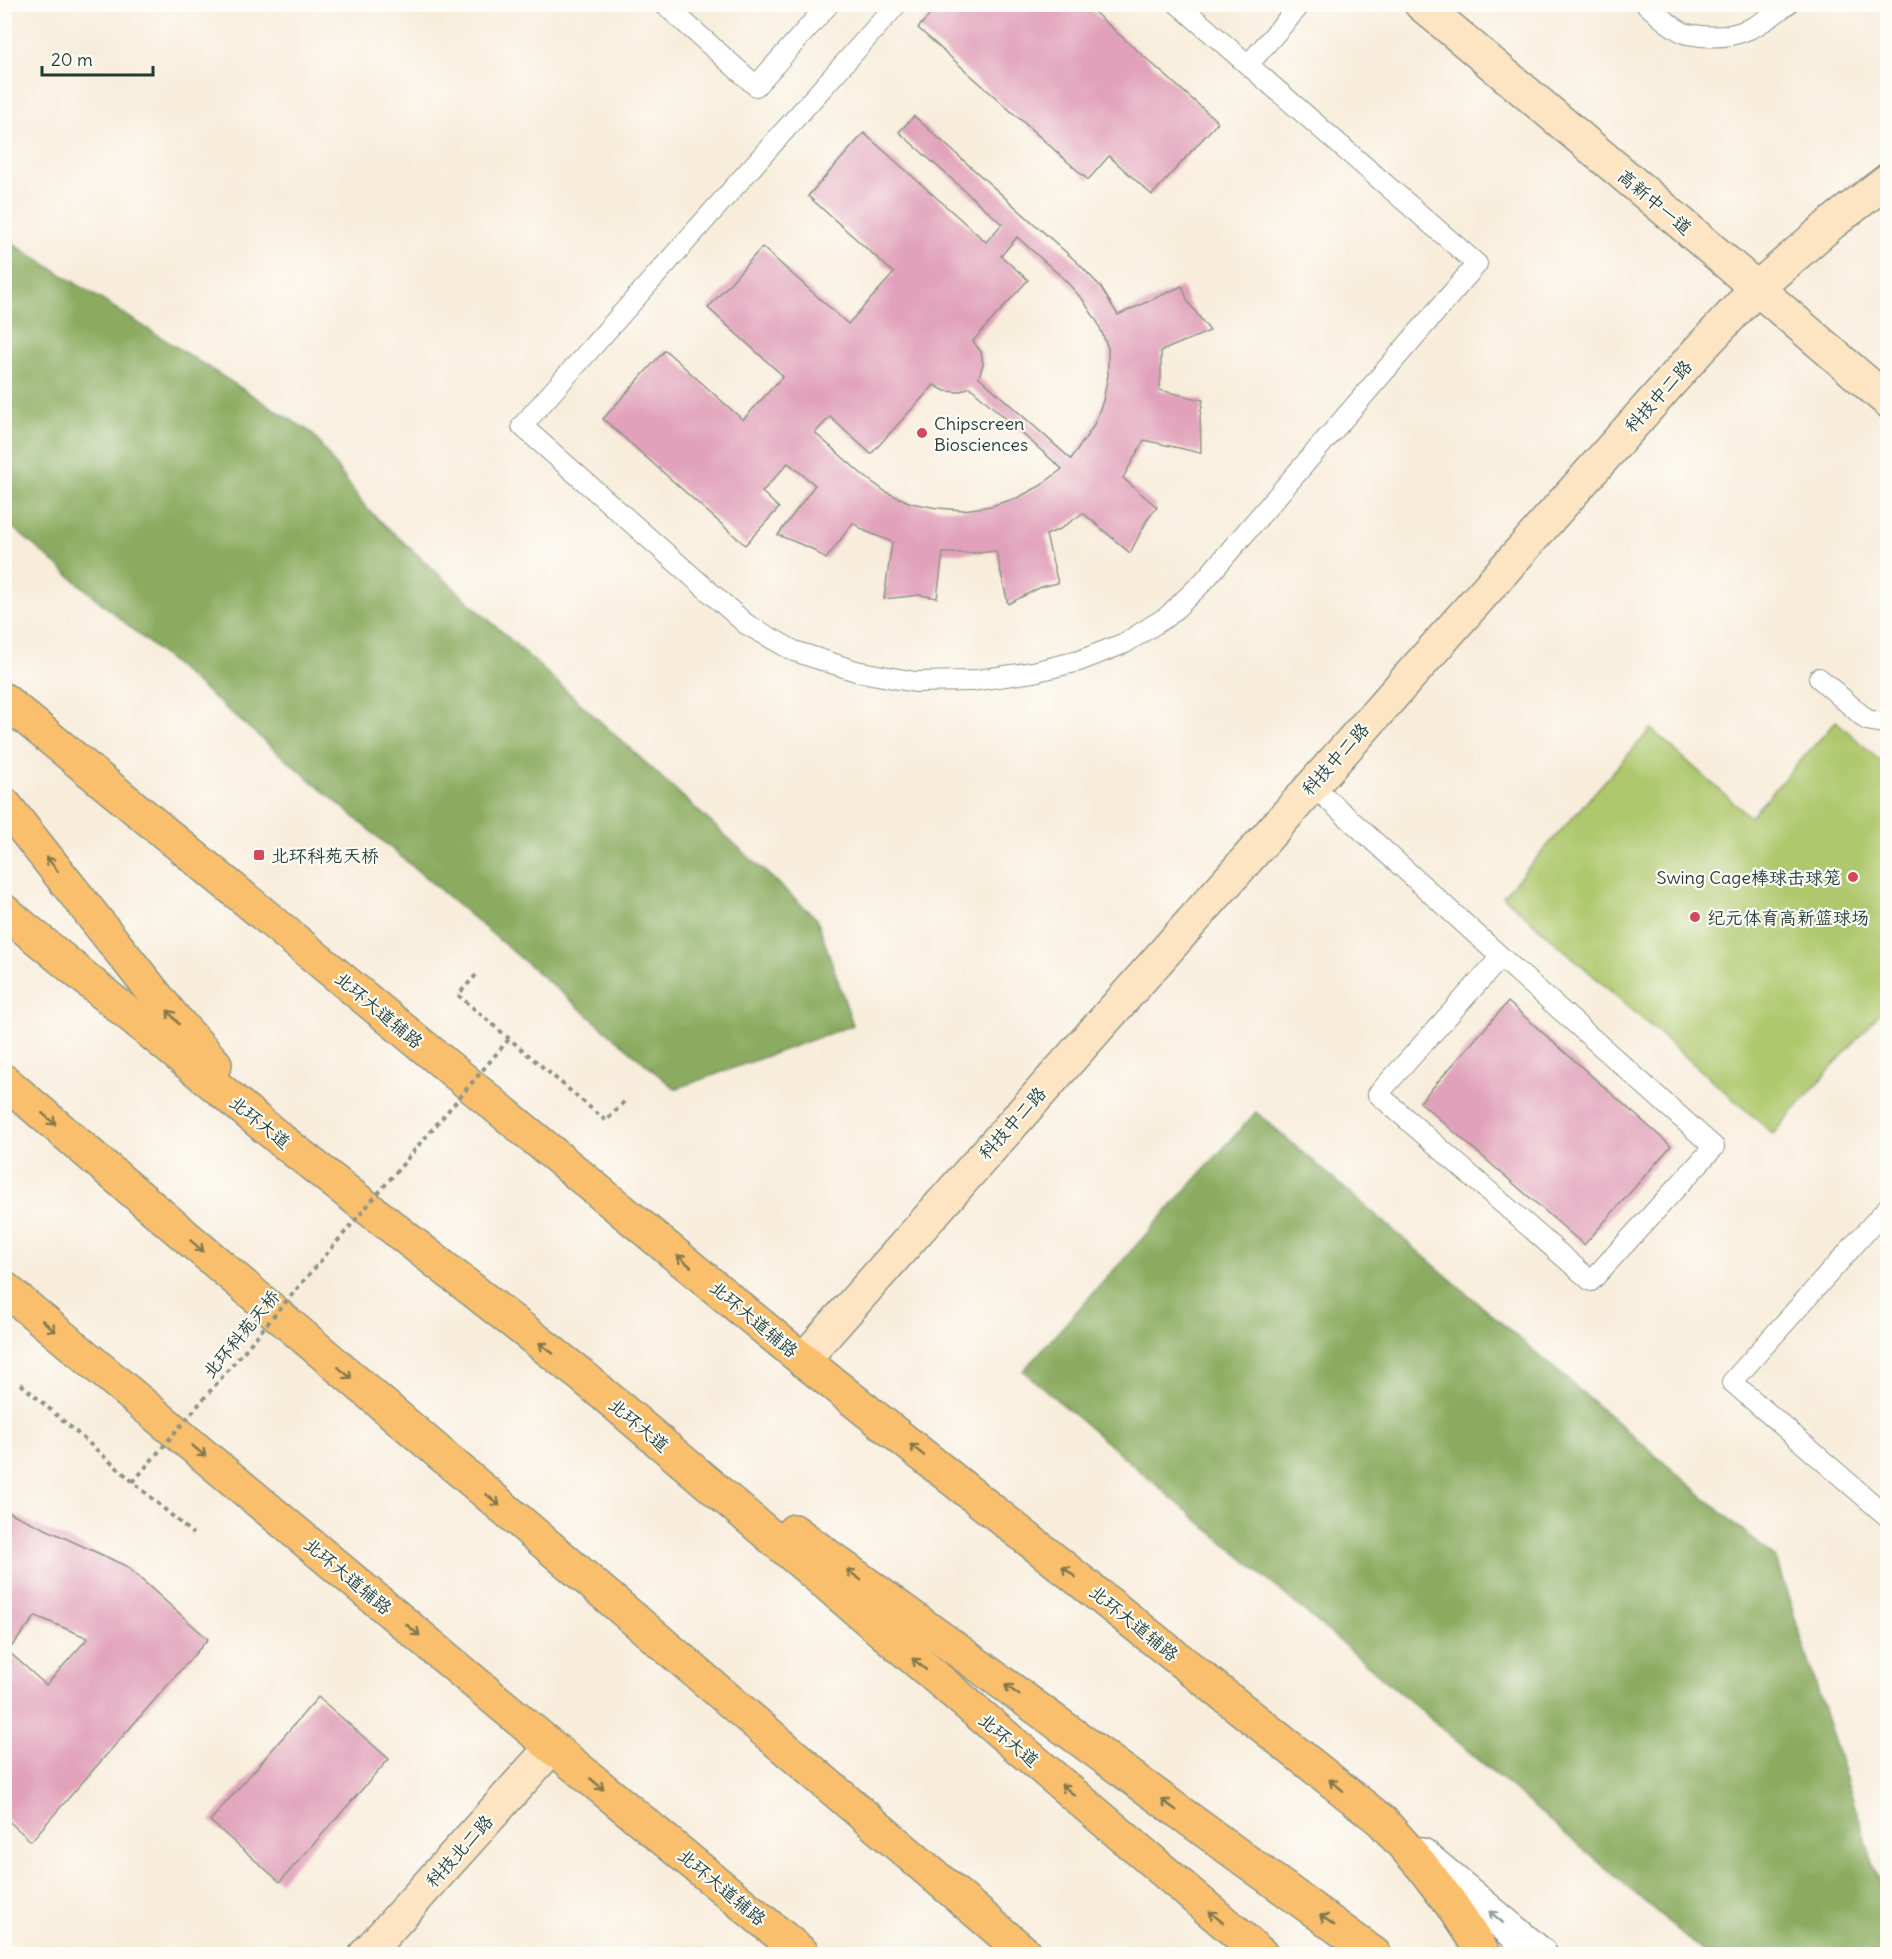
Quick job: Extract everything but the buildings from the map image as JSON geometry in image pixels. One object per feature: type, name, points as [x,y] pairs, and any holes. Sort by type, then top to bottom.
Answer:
[{"type":"main road","name":"高新中一道","points":[[1421,4],[1887,401]]},
{"type":"main road","name":"科技中二路","points":[[803,1360],[1312,785],[1756,289],[1832,223],[1887,180]]},
{"type":"main road","name":"北环大道辅路","points":[[4,700],[803,1360],[1382,1821],[1422,1866],[1451,1904],[1484,1954]]},
{"type":"main road","points":[[4,804],[172,1016],[281,1140]]},
{"type":"main road","name":"北环大道","points":[[4,911],[281,1140],[580,1375],[1261,1954]]},
{"type":"main road","points":[[4,1081],[1026,1954]]},
{"type":"main road","name":"北环大道辅路","points":[[4,1288],[552,1747],[804,1954]]},
{"type":"main road","points":[[580,1375],[1374,1954]]},
{"type":"main road","name":"科技北二路","points":[[366,1954],[552,1747]]},
{"type":"street","points":[[1382,1821],[1540,1954]]},
{"type":"lane","points":[[664,4],[756,86],[829,4]]},
{"type":"lane","points":[[897,4],[522,426],[746,624],[794,651],[856,672],[915,682],[971,681],[1033,672],[1078,661],[1125,643],[1168,616],[1203,582],[1477,264],[1178,4]]},
{"type":"lane","points":[[1248,65],[1301,4]]},
{"type":"lane","points":[[1646,4],[1685,34],[1712,37],[1736,35],[1757,26],[1788,4]]},
{"type":"lane","points":[[1820,678],[1867,720],[1887,724]]},
{"type":"lane","points":[[1312,785],[1714,1147],[1591,1281],[1378,1094],[1501,957]]},
{"type":"lane","points":[[1887,1208],[1732,1382],[1887,1517]]},
{"type":"path","points":[[476,975],[458,995],[509,1039],[606,1121],[625,1101]]},
{"type":"path","name":"北环科苑天桥","points":[[133,1482],[509,1039]]},
{"type":"path","points":[[21,1384],[193,1534]]},
{"type":"green space","points":[[4,238],[312,433],[366,508],[817,919],[853,1025],[675,1089],[5,521]]},
{"type":"green space","name":"纪元体育高新篮球场","points":[[1836,721],[1887,767],[1887,1005],[1773,1134],[1503,896],[1651,729],[1750,817]]},
{"type":"green space","points":[[1256,1112],[1776,1559],[1887,1907],[1887,1954],[1706,1954],[1023,1371]]},
{"type":"place","name":"Chipscreen Biosciences","points":[[922,433]]},
{"type":"place","name":"北环科苑天桥","points":[[259,855]]},
{"type":"place","name":"Swing Cage棒球击球笼","points":[[1853,877]]},
{"type":"place","name":"纪元体育高新篮球场","points":[[1695,917]]}]
